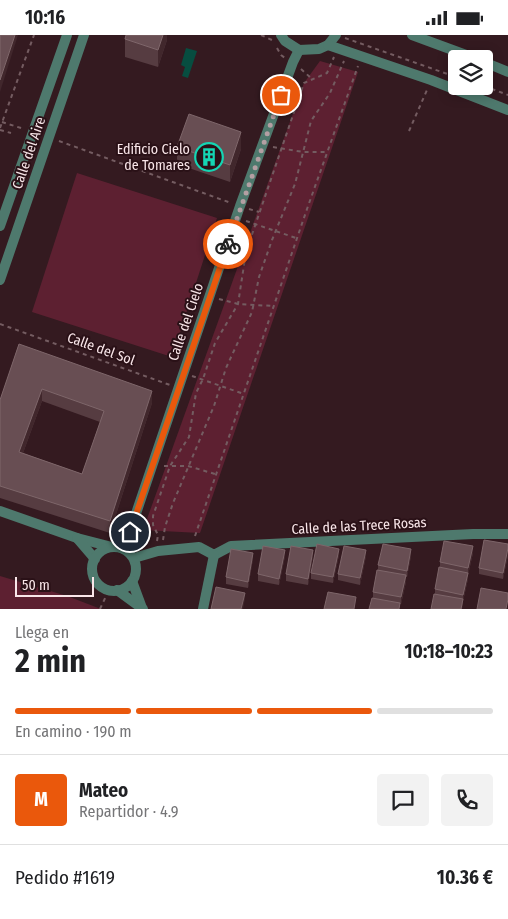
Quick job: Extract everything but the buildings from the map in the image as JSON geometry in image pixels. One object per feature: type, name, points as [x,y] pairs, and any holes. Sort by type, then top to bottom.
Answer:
[{"type":"street","name":"Calle del Aire","points":[[0,226],[67,35]]},
{"type":"street","name":"Calle del Aire","points":[[0,280],[84,35]]},
{"type":"street","points":[[281,35],[285,41],[299,50],[320,49],[328,45],[336,35]]},
{"type":"street","points":[[412,35],[453,50]]},
{"type":"street","points":[[328,45],[431,81],[508,111]]},
{"type":"street","name":"Calle del Cielo","points":[[124,549],[236,218],[299,50]]},
{"type":"street","points":[[493,66],[508,72]]},
{"type":"street","points":[[0,511],[77,538],[124,549],[134,558],[136,571],[132,581],[124,589],[113,590]]},
{"type":"street","name":"Calle de las Trece Rosas","points":[[214,555],[230,546],[464,534],[508,534]]},
{"type":"street","points":[[77,538],[94,559]]},
{"type":"street","points":[[112,547],[100,552],[94,559],[92,570],[95,580],[103,587],[113,590],[143,609]]},
{"type":"street","points":[[134,558],[160,551],[199,547],[214,555],[203,609]]},
{"type":"street","points":[[132,581],[143,609]]},
{"type":"path","points":[[12,133],[0,129],[34,35]]},
{"type":"path","points":[[160,551],[166,527],[188,466],[206,428],[226,368],[252,312],[260,277],[295,184],[311,121],[330,93],[348,52]]},
{"type":"path","points":[[192,548],[297,238],[361,57]]},
{"type":"path","points":[[160,551],[158,535],[153,525],[153,516],[170,465],[189,437],[196,393],[203,379],[215,343],[238,304],[246,252],[304,83],[327,73],[334,58]]},
{"type":"path","points":[[409,131],[431,81]]},
{"type":"path","points":[[493,89],[508,95]]},
{"type":"path","points":[[2,122],[33,132]]},
{"type":"path","points":[[49,138],[260,213]]},
{"type":"path","points":[[263,145],[302,152],[327,152]]},
{"type":"path","points":[[236,218],[297,238]]},
{"type":"path","points":[[209,296],[238,304],[274,306]]},
{"type":"path","name":"Calle del Sol","points":[[0,324],[178,387]]},
{"type":"path","points":[[182,373],[244,394]]},
{"type":"path","points":[[152,466],[188,466],[216,474]]},
{"type":"path","points":[[100,609],[113,590]]},
{"type":"shaded area","points":[[186,48],[197,51],[188,78],[182,76],[185,67],[181,65]]},
{"type":"shaded area","points":[[320,61],[358,72],[200,533],[143,530],[304,83]]},
{"type":"shaded area","points":[[77,173],[217,218],[172,357],[32,312]]},
{"type":"shaded area","points":[[0,576],[67,596],[101,609],[0,609]]},
{"type":"way so far","points":[[228,244],[281,95]]},
{"type":"place","name":"Edificio Cielo de Tomares","points":[[209,157]]},
{"type":"route","points":[[130,532],[182,373],[228,244]]}]
